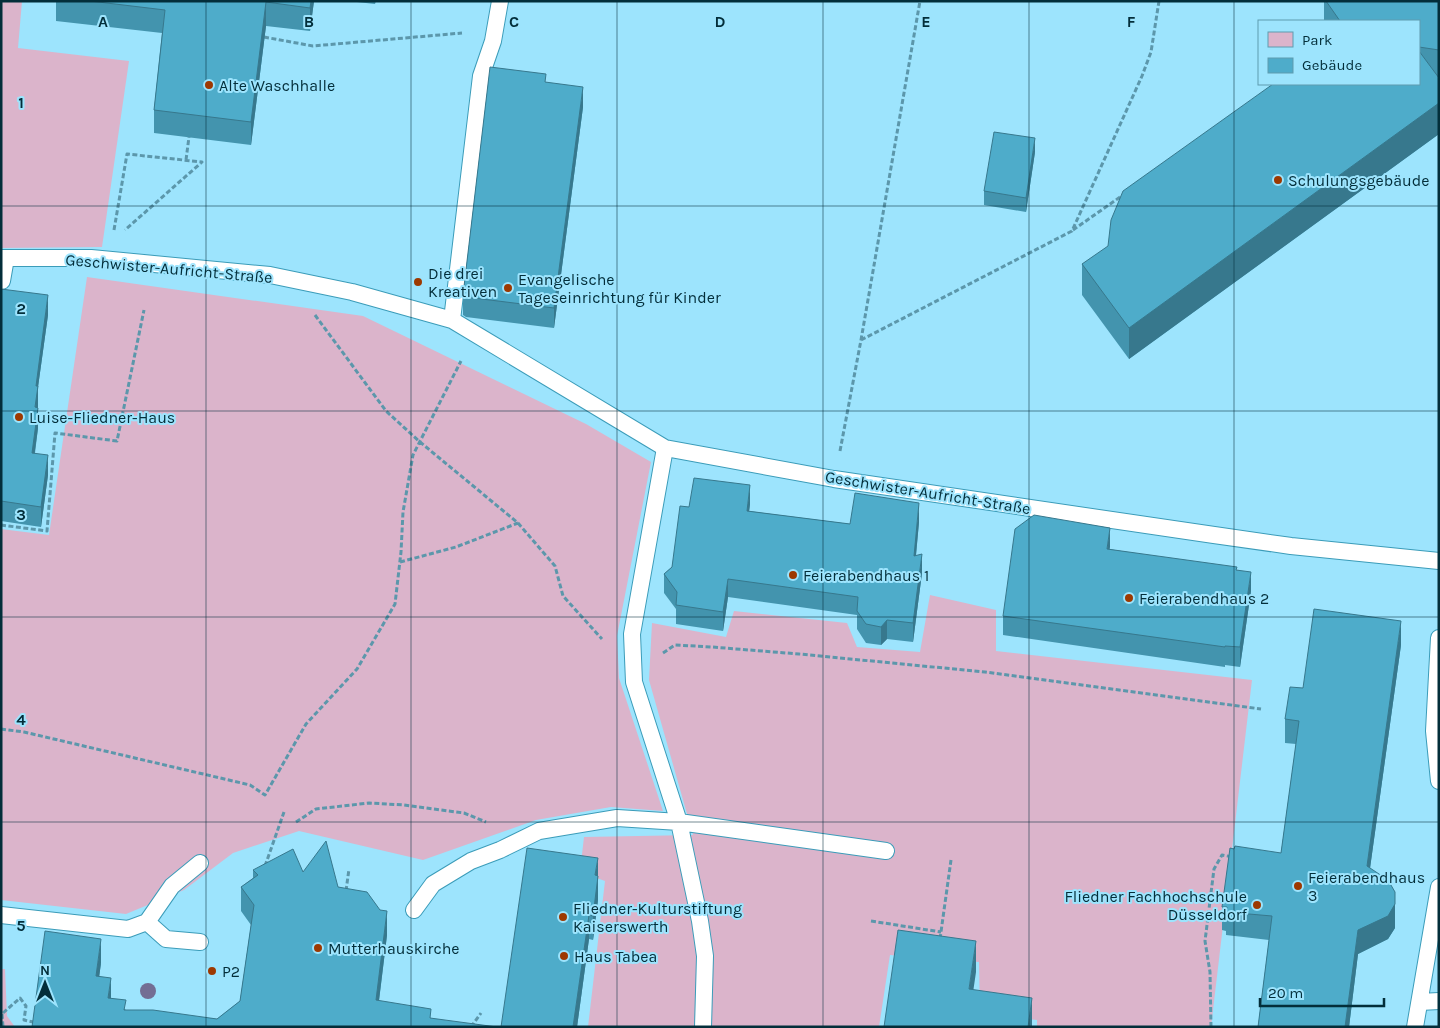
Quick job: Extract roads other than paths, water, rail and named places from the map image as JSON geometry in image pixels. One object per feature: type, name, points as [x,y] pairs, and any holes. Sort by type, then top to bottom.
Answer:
[{"type":"lane","points":[[452,320],[482,76],[494,41],[500,1]]},
{"type":"lane","points":[[2,281],[3,258]]},
{"type":"lane","name":"Geschwister-Aufricht-Straße","points":[[3,258],[109,260],[270,275],[352,292],[452,320],[665,448],[834,479],[1291,546],[1439,561]]},
{"type":"lane","points":[[665,448],[632,634],[632,670],[634,682],[679,822],[700,921],[705,956],[703,1027]]},
{"type":"lane","points":[[1439,638],[1434,731],[1439,781]]},
{"type":"lane","points":[[414,910],[433,884],[471,861],[500,850],[539,831],[616,818],[679,822],[886,851]]},
{"type":"lane","points":[[1,915],[128,929],[147,922],[172,886],[200,863]]},
{"type":"lane","points":[[1415,1027],[1439,887]]},
{"type":"lane","points":[[147,922],[166,938],[200,942]]},
{"type":"lane","points":[[1420,1002],[1439,1000]]},
{"type":"place","name":"Alte Waschhalle","points":[[209,85]]},
{"type":"place","name":"Schulungsgebäude","points":[[1278,180]]},
{"type":"place","name":"Die drei Kreativen","points":[[418,282]]},
{"type":"place","name":"Evangelische Tageseinrichtung für Kinder","points":[[508,288]]},
{"type":"place","name":"Luise-Fliedner-Haus","points":[[19,417]]},
{"type":"place","name":"Feierabendhaus 1","points":[[793,575]]},
{"type":"place","name":"Feierabendhaus 2","points":[[1129,598]]},
{"type":"place","name":"Feierabendhaus 3","points":[[1298,886]]},
{"type":"place","name":"Fliedner Fachhochschule Düsseldorf","points":[[1257,905]]},
{"type":"place","name":"Fliedner-Kulturstiftung Kaiserswerth","points":[[563,917]]},
{"type":"place","name":"Mutterhauskirche","points":[[318,948]]},
{"type":"place","name":"Haus Tabea","points":[[564,956]]},
{"type":"place","name":"P2","points":[[212,971]]}]
